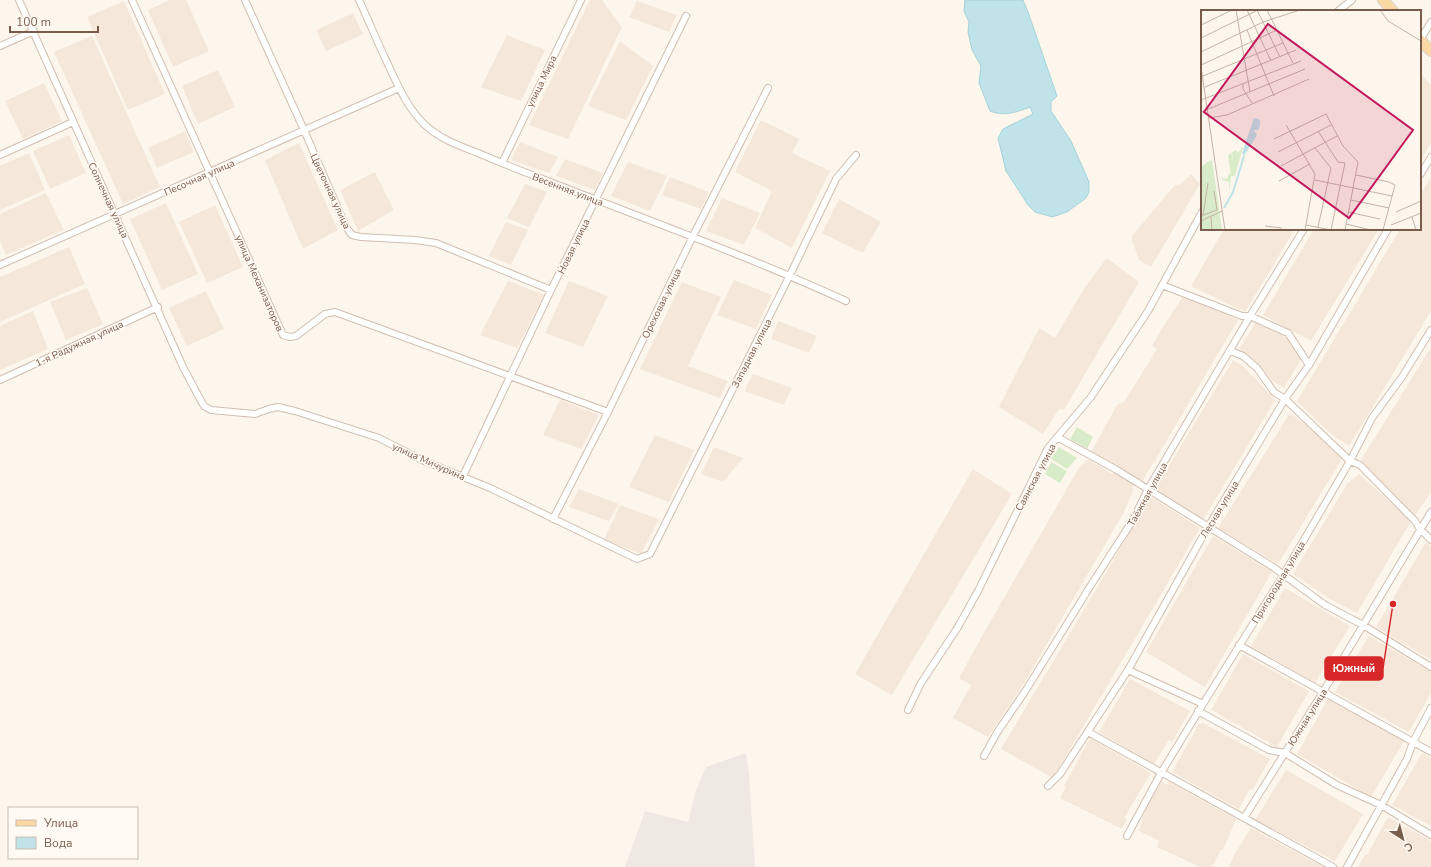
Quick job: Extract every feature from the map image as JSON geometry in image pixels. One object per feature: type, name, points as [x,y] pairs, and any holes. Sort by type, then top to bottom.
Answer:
[{"type":"main road","points":[[1383,0],[1392,10]]},
{"type":"main road","points":[[1421,41],[1431,51]]},
{"type":"street","name":"Солнечная улица","points":[[19,0],[158,307],[183,367],[200,399]]},
{"type":"street","name":"улица Механизаторов","points":[[132,0],[283,335],[290,337],[296,336],[325,314],[335,312],[608,412]]},
{"type":"street","name":"Цветочная улица","points":[[245,0],[346,227],[352,235],[361,238],[415,240],[436,243],[552,290]]},
{"type":"street","name":"Весенняя улица","points":[[359,0],[399,88],[416,114],[437,134],[453,143],[502,163],[790,275],[846,301]]},
{"type":"street","name":"улица Мира","points":[[502,163],[581,0]]},
{"type":"street","points":[[1339,10],[1352,0]]},
{"type":"street","name":"Новая улица","points":[[462,476],[686,16]]},
{"type":"street","points":[[1421,38],[1431,22]]},
{"type":"street","points":[[0,46],[34,31]]},
{"type":"street","name":"Песочная улица","points":[[0,266],[399,88]]},
{"type":"street","name":"Ореховая улица","points":[[553,519],[608,412],[693,236],[768,88]]},
{"type":"street","points":[[0,155],[73,122]]},
{"type":"street","name":"Западная улица","points":[[650,554],[790,275],[836,179],[856,155]]},
{"type":"street","points":[[1421,173],[1431,157]]},
{"type":"street","name":"Саянская улица","points":[[908,710],[921,683],[958,627],[972,602],[1048,448],[1091,397],[1148,311],[1201,214]]},
{"type":"street","name":"Таёжная улица","points":[[984,756],[998,731],[1026,690],[1133,520],[1148,489],[1231,351],[1250,316],[1303,230]]},
{"type":"street","name":"Лесная улица","points":[[1048,786],[1060,774],[1128,670],[1208,527],[1285,399],[1309,365],[1387,230]]},
{"type":"street","points":[[1162,285],[1242,316],[1250,316],[1288,333],[1309,365]]},
{"type":"street","name":"1-я Радужная улица","points":[[0,380],[158,307]]},
{"type":"street","name":"Пригородная улица","points":[[1127,836],[1161,773],[1198,711],[1284,574],[1350,461],[1372,418],[1402,378],[1431,330]]},
{"type":"street","points":[[1231,351],[1243,356],[1257,368],[1274,392],[1285,399],[1350,461],[1360,465],[1415,521],[1420,530],[1431,540]]},
{"type":"street","name":"улица Мичурина","points":[[200,399],[204,406],[211,410],[255,414],[269,408],[278,407],[379,438],[422,460],[462,476],[637,559],[650,554]]},
{"type":"street","points":[[1057,437],[1148,489],[1284,574],[1325,605],[1363,625],[1431,667]]},
{"type":"street","name":"Южная улица","points":[[1244,818],[1323,692],[1431,512]]},
{"type":"street","points":[[1239,645],[1431,752]]},
{"type":"street","points":[[1128,670],[1203,704]]},
{"type":"street","points":[[1347,867],[1407,759],[1413,742],[1431,708]]},
{"type":"street","points":[[1198,711],[1270,750],[1285,752],[1337,785],[1381,805],[1431,835]]},
{"type":"street","points":[[1088,732],[1333,867]]},
{"type":"shaded area","points":[[170,0],[186,0],[209,51],[173,67],[148,10]]},
{"type":"shaded area","points":[[590,0],[602,0],[622,27],[568,139],[529,125]]},
{"type":"shaded area","points":[[124,1],[165,94],[128,110],[87,17]]},
{"type":"shaded area","points":[[637,1],[677,15],[669,32],[629,17]]},
{"type":"shaded area","points":[[353,13],[363,34],[326,51],[316,30]]},
{"type":"shaded area","points":[[507,35],[545,50],[521,101],[481,87]]},
{"type":"shaded area","points":[[92,36],[160,187],[123,204],[54,52]]},
{"type":"shaded area","points":[[620,41],[653,66],[626,120],[588,106]]},
{"type":"shaded area","points":[[218,70],[235,107],[198,124],[182,86]]},
{"type":"shaded area","points":[[1421,74],[1431,85],[1431,143],[1421,160]]},
{"type":"shaded area","points":[[44,83],[62,121],[23,139],[5,101]]},
{"type":"shaded area","points":[[761,120],[799,139],[792,153],[830,171],[792,248],[755,228],[772,191],[735,172]]},
{"type":"shaded area","points":[[185,131],[194,152],[157,168],[148,148]]},
{"type":"shaded area","points":[[69,135],[86,173],[50,189],[33,151]]},
{"type":"shaded area","points":[[520,142],[558,157],[549,173],[511,160]]},
{"type":"shaded area","points":[[299,143],[338,230],[303,249],[265,160]]},
{"type":"shaded area","points":[[29,153],[45,190],[0,210],[0,166]]},
{"type":"shaded area","points":[[565,159],[603,173],[595,190],[556,176]]},
{"type":"shaded area","points":[[628,162],[667,176],[650,211],[611,196]]},
{"type":"shaded area","points":[[375,172],[394,210],[358,231],[340,190]]},
{"type":"shaded area","points":[[1191,174],[1200,184],[1151,267],[1139,260],[1131,237],[1175,185],[1179,186]]},
{"type":"shaded area","points":[[670,177],[709,192],[701,209],[662,195]]},
{"type":"shaded area","points":[[1431,177],[1431,311],[1349,446],[1332,435],[1297,401],[1399,230],[1421,230],[1421,193]]},
{"type":"shaded area","points":[[525,184],[547,192],[529,227],[507,218]]},
{"type":"shaded area","points":[[46,193],[64,230],[6,255],[0,241],[0,214]]},
{"type":"shaded area","points":[[722,198],[760,213],[744,245],[706,231]]},
{"type":"shaded area","points":[[839,199],[881,222],[863,253],[822,233]]},
{"type":"shaded area","points":[[166,203],[198,274],[162,290],[130,219]]},
{"type":"shaded area","points":[[215,205],[243,267],[207,283],[179,222]]},
{"type":"shaded area","points":[[506,222],[528,230],[511,265],[489,256]]},
{"type":"shaded area","points":[[1223,230],[1294,230],[1245,312],[1191,286]]},
{"type":"shaded area","points":[[1313,230],[1378,230],[1311,341],[1263,315]]},
{"type":"shaded area","points":[[69,247],[85,284],[0,322],[0,277]]},
{"type":"shaded area","points":[[1107,258],[1139,282],[1064,410],[1059,409],[1043,434],[999,407],[1039,328],[1055,338],[1085,287]]},
{"type":"shaded area","points":[[734,280],[772,295],[756,329],[717,315]]},
{"type":"shaded area","points":[[508,281],[544,295],[517,348],[480,335]]},
{"type":"shaded area","points":[[569,281],[608,296],[583,347],[545,333]]},
{"type":"shaded area","points":[[682,282],[721,297],[688,366],[728,381],[720,398],[640,369]]},
{"type":"shaded area","points":[[87,288],[103,324],[66,340],[50,302]]},
{"type":"shaded area","points":[[206,291],[224,329],[187,346],[169,308]]},
{"type":"shaded area","points":[[1184,295],[1238,320],[1142,482],[1091,452],[1117,405],[1124,402],[1157,349],[1152,346]]},
{"type":"shaded area","points":[[33,311],[48,349],[0,370],[0,326]]},
{"type":"shaded area","points":[[778,321],[817,336],[809,353],[771,339]]},
{"type":"shaded area","points":[[1256,322],[1282,335],[1306,351],[1284,388],[1272,381],[1259,365],[1239,349]]},
{"type":"shaded area","points":[[1431,347],[1431,492],[1415,516],[1361,460]]},
{"type":"shaded area","points":[[1233,360],[1243,366],[1275,400],[1203,520],[1154,490]]},
{"type":"shaded area","points":[[753,374],[792,388],[784,405],[744,391]]},
{"type":"shaded area","points":[[560,400],[599,415],[581,449],[543,435]]},
{"type":"shaded area","points":[[1290,413],[1317,433],[1342,459],[1278,564],[1218,528]]},
{"type":"shaded area","points":[[655,435],[694,450],[669,502],[629,487]]},
{"type":"shaded area","points":[[714,447],[743,458],[723,482],[701,474]]},
{"type":"shaded area","points":[[1088,459],[1112,474],[1114,472],[1134,485],[1132,488],[1134,489],[1124,512],[1026,680],[988,737],[953,718],[971,685],[959,678],[1080,466]]},
{"type":"shaded area","points":[[973,469],[1012,494],[892,695],[855,674]]},
{"type":"shaded area","points":[[1359,474],[1411,521],[1357,613],[1330,599],[1293,574],[1347,484]]},
{"type":"shaded area","points":[[579,489],[619,504],[609,521],[569,507]]},
{"type":"shaded area","points":[[1151,497],[1200,528],[1053,778],[1001,749]]},
{"type":"shaded area","points":[[620,505],[659,519],[641,554],[604,540]]},
{"type":"shaded area","points":[[1213,536],[1272,572],[1205,687],[1146,652]]},
{"type":"shaded area","points":[[1426,542],[1431,547],[1431,660],[1376,627]]},
{"type":"shaded area","points":[[1285,588],[1350,626],[1315,683],[1251,646]]},
{"type":"shaded area","points":[[1369,636],[1431,672],[1431,693],[1409,732],[1335,692]]},
{"type":"shaded area","points":[[1243,654],[1309,691],[1277,747],[1211,710]]},
{"type":"shaded area","points":[[1130,679],[1190,711],[1172,742],[1169,740],[1154,764],[1099,732]]},
{"type":"shaded area","points":[[1328,699],[1404,741],[1371,797],[1297,754]]},
{"type":"shaded area","points":[[1203,723],[1270,759],[1253,789],[1249,790],[1239,809],[1172,772],[1199,724]]},
{"type":"shaded area","points":[[1090,738],[1151,773],[1124,818],[1127,820],[1122,829],[1060,798],[1066,787],[1064,786]]},
{"type":"shaded area","points":[[746,753],[749,774],[755,867],[625,867],[645,811],[688,822],[696,790],[706,767]]},
{"type":"shaded area","points":[[1422,753],[1431,758],[1431,826],[1392,805]]},
{"type":"shaded area","points":[[1286,770],[1363,814],[1335,861],[1255,820]]},
{"type":"shaded area","points":[[1161,781],[1167,785],[1169,782],[1236,819],[1223,850],[1221,850],[1212,867],[1200,867],[1157,847],[1159,841],[1139,831],[1145,811]]},
{"type":"shaded area","points":[[1388,817],[1431,841],[1431,867],[1358,867],[1365,854],[1367,855]]},
{"type":"shaded area","points":[[1251,828],[1323,867],[1229,867],[1235,853]]},
{"type":"green space","points":[[1077,427],[1093,437],[1087,449],[1070,439]]},
{"type":"green space","points":[[1059,447],[1077,458],[1067,469],[1051,459]]},
{"type":"green space","points":[[1051,462],[1067,471],[1060,483],[1045,474]]},
{"type":"water","points":[[965,0],[1023,0],[1057,96],[1051,102],[1051,111],[1071,141],[1089,182],[1089,192],[1086,198],[1067,212],[1052,217],[1035,212],[1028,205],[1006,171],[998,138],[1003,129],[1033,114],[1030,107],[1005,114],[990,111],[979,83],[981,66],[972,50],[968,32],[969,22],[964,11]]},
{"type":"place","name":"Южный","points":[[1393,604]]}]
